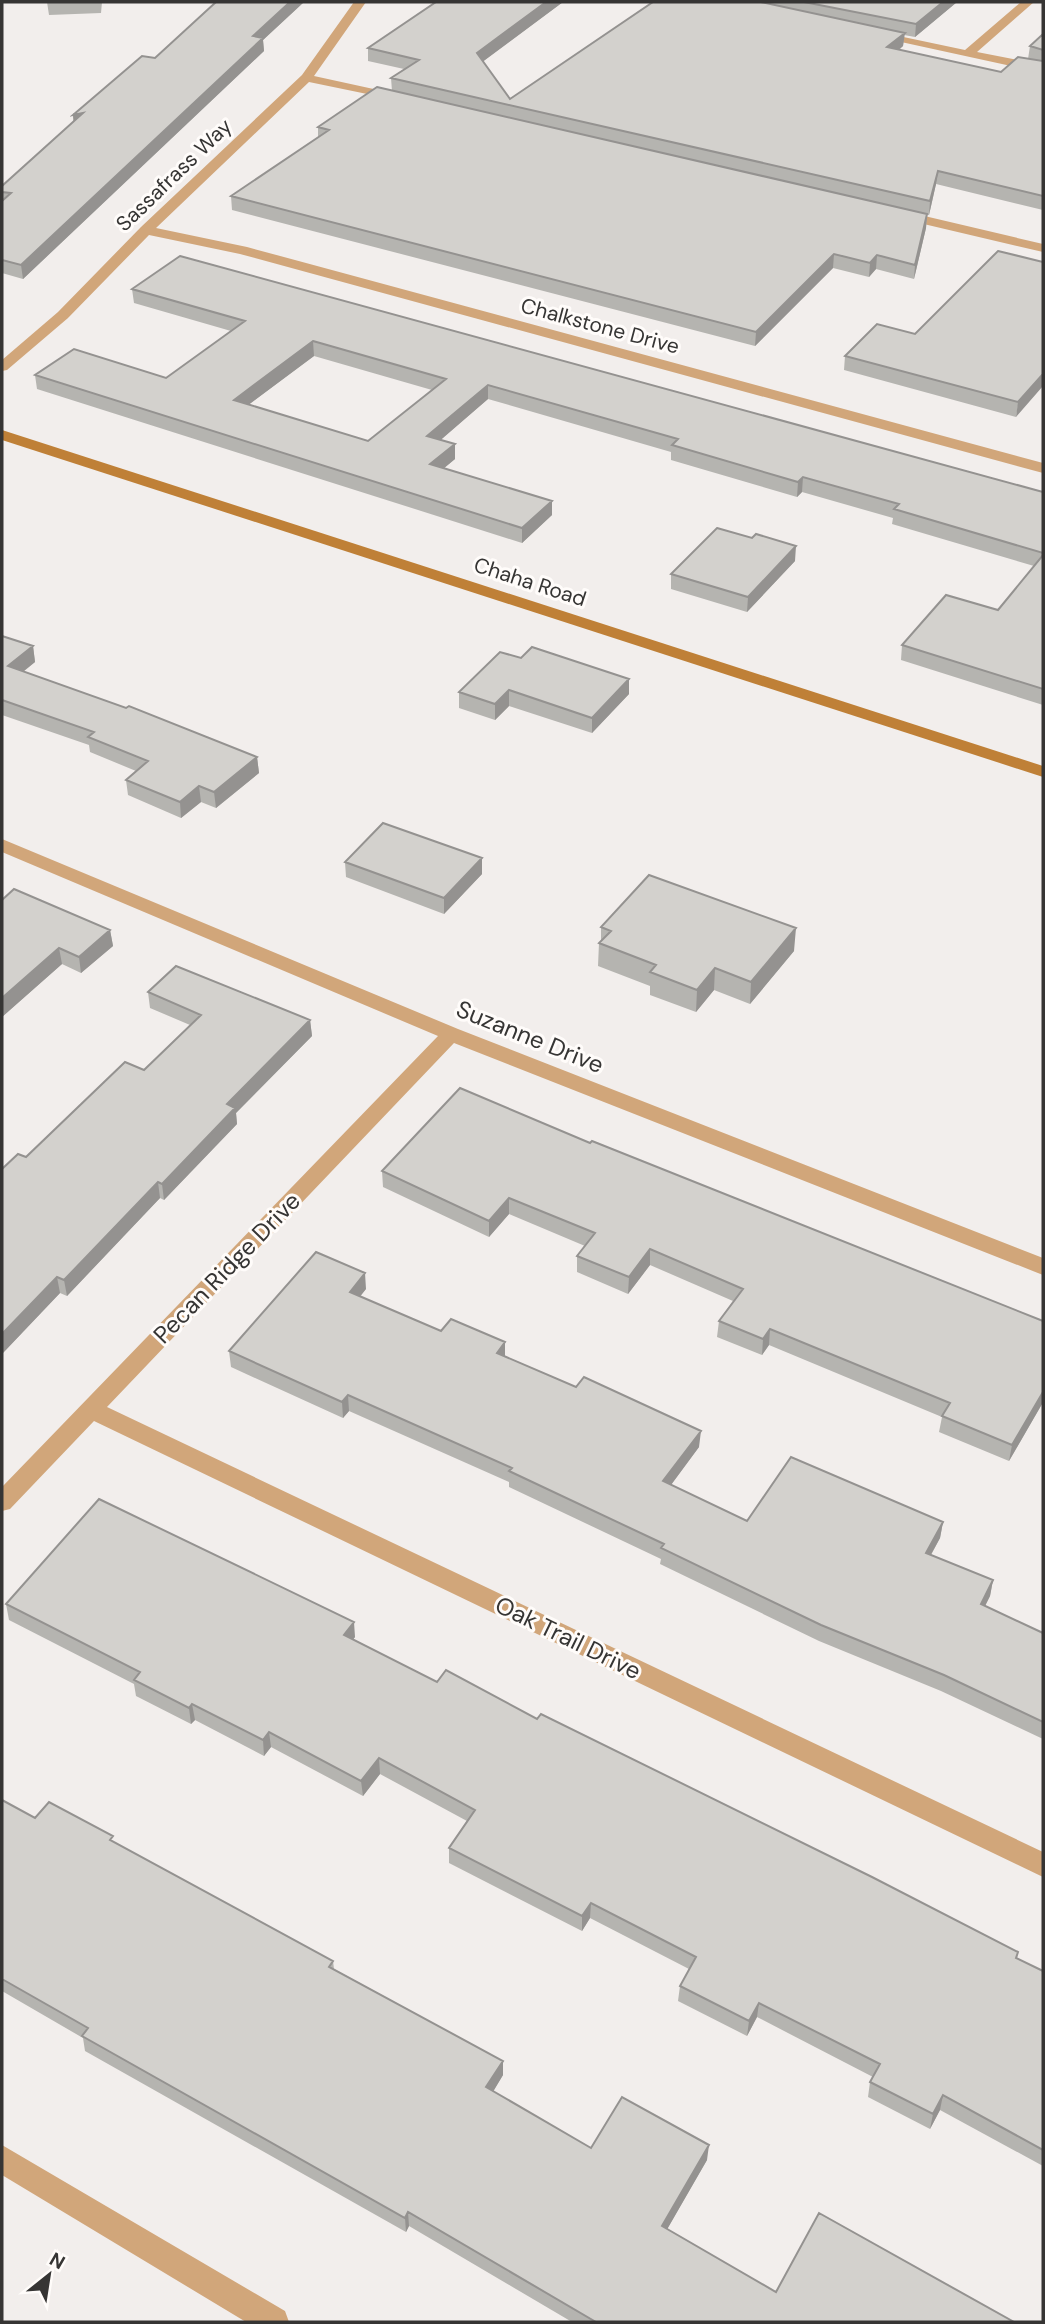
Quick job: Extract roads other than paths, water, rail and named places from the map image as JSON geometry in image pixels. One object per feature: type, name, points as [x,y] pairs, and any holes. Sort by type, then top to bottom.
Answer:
[{"type":"street","name":"Sassafrass Way","points":[[2,366],[63,315],[146,230],[306,78],[360,2]]},
{"type":"street","points":[[967,54],[1028,2]]},
{"type":"street","points":[[861,32],[1043,69]]},
{"type":"street","points":[[306,78],[414,102]]},
{"type":"street","points":[[884,210],[1043,248]]},
{"type":"street","name":"Chalkstone Drive","points":[[146,230],[242,250],[1043,468]]},
{"type":"street","name":"Chaha Road","points":[[2,435],[1043,772]]},
{"type":"street","name":"Suzanne Drive","points":[[2,845],[451,1034],[1043,1267]]},
{"type":"street","name":"Pecan Ridge Drive","points":[[2,1502],[451,1034]]},
{"type":"street","name":"Oak Trail Drive","points":[[93,1410],[1043,1865]]},
{"type":"street","points":[[2,2159],[274,2322]]}]
